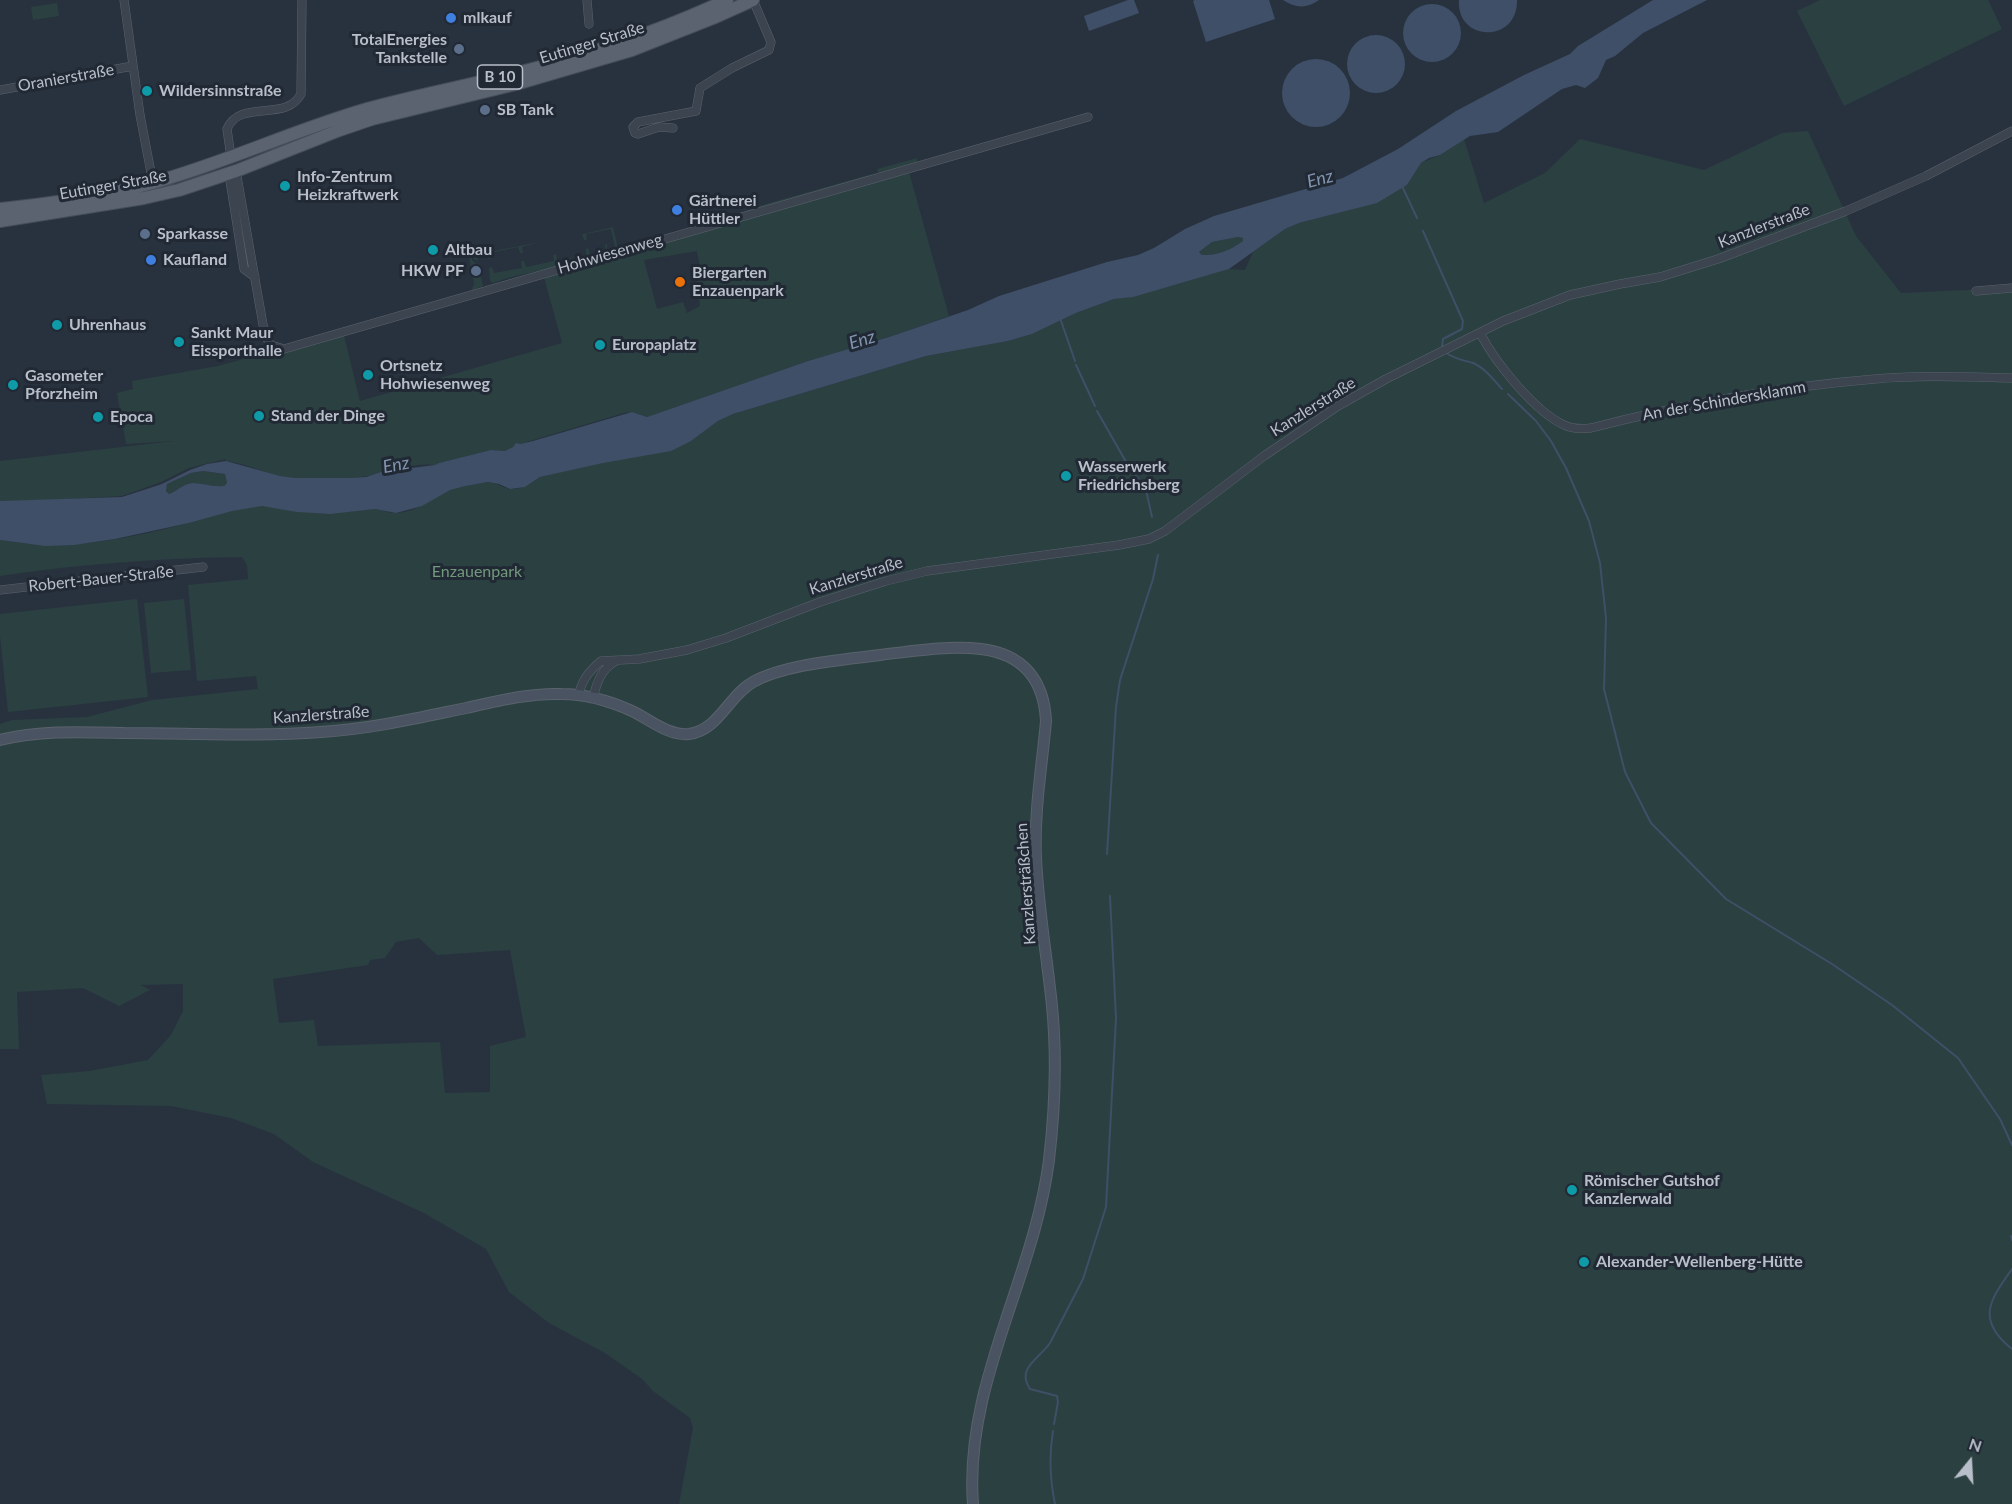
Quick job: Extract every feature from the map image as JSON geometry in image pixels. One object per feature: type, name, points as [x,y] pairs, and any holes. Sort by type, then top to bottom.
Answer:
[{"type":"main road","name":"Eutinger Straße","points":[[0,209],[153,183],[228,159],[310,128],[399,106],[600,50],[652,32],[728,0]]},
{"type":"main road","name":"Eutinger Straße","points":[[0,221],[160,195],[232,173],[399,106],[516,84],[612,56],[658,40],[753,0]]},
{"type":"main road","points":[[228,159],[232,173]]},
{"type":"main road","name":"Kanzlersträßchen","points":[[579,695],[632,711],[674,732],[688,734],[710,725],[736,695],[754,681],[791,669],[851,659],[909,652],[979,648],[1014,658],[1028,670],[1037,682],[1043,696],[1046,721],[1036,812],[1036,857],[1052,1007],[1053,1125],[1045,1187],[1033,1237],[981,1400],[973,1453],[973,1504]]},
{"type":"main road","name":"Kanzlerstraße","points":[[0,740],[30,734],[66,732],[320,732],[371,727],[521,697],[545,694],[579,695]]},
{"type":"street","points":[[124,0],[153,183]]},
{"type":"street","points":[[228,159],[227,132],[229,124],[235,118],[244,114],[289,107],[301,94],[302,0]]},
{"type":"street","points":[[587,0],[589,24]]},
{"type":"street","points":[[673,128],[660,128],[638,134],[633,128],[639,122],[696,111],[700,88],[732,68],[769,50],[771,42],[753,0]]},
{"type":"street","name":"Oranierstraße","points":[[0,90],[133,66]]},
{"type":"street","name":"Hohwiesenweg","points":[[232,173],[255,277],[265,336],[271,345],[284,349],[1088,117]]},
{"type":"street","name":"Kanzlerstraße","points":[[579,695],[580,686],[584,680],[601,662],[639,659],[687,650],[886,581],[927,571],[1149,539],[1175,525],[1264,456],[1338,406],[1386,379],[1532,308],[1570,295],[1660,277],[1719,259],[1926,176],[2012,131]]},
{"type":"street","points":[[1976,291],[2012,288]]},
{"type":"street","name":"An der Schindersklamm","points":[[1480,333],[1491,354],[1528,396],[1563,424],[1581,429],[1680,406],[1806,386],[1915,377],[2012,378]]},
{"type":"street","name":"Robert-Bauer-Straße","points":[[0,590],[203,567]]},
{"type":"street","points":[[593,698],[606,668],[614,662],[623,660]]},
{"type":"green space","points":[[1820,0],[1988,0],[2002,29],[1844,106],[1797,11]]},
{"type":"green space","points":[[57,3],[59,16],[33,20],[31,7]]},
{"type":"green space","name":"Enzauenpark","points":[[1808,131],[1856,236],[1901,293],[2012,288],[2012,1504],[679,1504],[693,1428],[690,1418],[653,1391],[642,1379],[605,1353],[549,1323],[509,1292],[486,1249],[424,1213],[313,1162],[274,1134],[231,1118],[171,1106],[47,1104],[41,1075],[90,1071],[148,1060],[171,1035],[183,1011],[183,984],[141,985],[150,990],[119,1006],[83,988],[17,992],[19,1049],[0,1049],[0,724],[12,720],[87,717],[152,700],[258,689],[256,676],[197,681],[188,585],[248,579],[247,565],[242,557],[121,562],[0,576],[0,540],[48,545],[119,539],[233,510],[260,506],[314,513],[373,509],[392,513],[410,511],[449,490],[461,487],[486,482],[511,489],[519,488],[540,477],[691,441],[718,421],[733,414],[926,356],[1008,341],[1032,334],[1076,313],[1114,299],[1133,296],[1229,269],[1245,270],[1253,252],[1285,229],[1299,223],[1357,208],[1398,190],[1407,185],[1421,163],[1440,155],[1464,139],[1484,203],[1545,173],[1580,139],[1704,170],[1782,133]],"holes":[[[419,938],[437,955],[510,950],[526,1037],[490,1046],[490,1092],[445,1093],[440,1042],[318,1046],[314,1020],[279,1023],[273,979],[368,965],[370,960],[385,958],[396,942]]]},
{"type":"green space","points":[[917,158],[917,163],[879,174],[877,169]]},
{"type":"green space","points":[[909,172],[949,316],[808,361],[647,417],[632,412],[624,413],[520,444],[505,451],[491,450],[435,465],[415,465],[359,477],[305,479],[280,476],[226,461],[226,459],[189,468],[161,482],[122,496],[0,503],[0,461],[174,441],[126,444],[117,393],[133,389],[132,381],[218,366],[343,332],[360,401],[562,343],[544,277]],"holes":[[[697,251],[701,274],[696,275],[700,306],[687,313],[683,302],[657,309],[644,260]]]},
{"type":"green space","points":[[872,174],[872,176],[761,208],[759,206]]},
{"type":"green space","points":[[613,227],[618,249],[615,247],[611,229],[586,234],[587,240],[584,240],[582,234]]},
{"type":"green space","points":[[1243,238],[1243,241],[1223,252],[1202,255],[1199,252],[1212,242]]},
{"type":"green space","points":[[540,242],[522,247],[523,253],[520,253],[518,247],[490,253],[490,259],[486,254],[477,256],[478,261],[473,255]]},
{"type":"green space","points":[[607,244],[607,252],[567,263],[566,259],[586,255],[588,248],[590,254],[606,251],[605,245]]},
{"type":"green space","points":[[556,254],[557,267],[493,283],[490,281],[489,268],[492,267],[494,273],[522,268],[521,261],[524,261],[526,267],[554,261],[553,255]]},
{"type":"green space","points":[[471,255],[476,264],[472,265],[474,277],[481,277],[483,286],[471,291],[474,284],[469,256]]},
{"type":"green space","points":[[203,471],[225,474],[227,483],[220,486],[192,483],[169,494],[166,491],[167,484],[191,473]]},
{"type":"green space","points":[[137,599],[148,697],[8,712],[0,614]]},
{"type":"green space","points":[[184,599],[191,670],[151,673],[144,603]]},
{"type":"water","points":[[1128,0],[1134,0],[1139,13],[1089,31],[1084,16]]},
{"type":"water","points":[[1269,0],[1275,19],[1206,42],[1193,1]]},
{"type":"water","points":[[1283,0],[1319,0],[1310,5],[1301,6],[1292,5]]},
{"type":"water","points":[[1459,0],[1517,0],[1515,14],[1508,24],[1498,30],[1487,32],[1476,30],[1467,24],[1461,14]]},
{"type":"water","points":[[1653,0],[1707,0],[1643,33],[1615,56],[1606,60],[1598,78],[1585,88],[1576,85],[1562,89],[1498,132],[1470,136],[1440,155],[1429,158],[1421,163],[1407,185],[1377,203],[1299,223],[1285,229],[1229,269],[1133,297],[1114,299],[1076,313],[1032,334],[1008,341],[926,356],[733,414],[671,451],[540,477],[525,487],[510,489],[488,482],[465,486],[450,490],[422,506],[396,513],[375,509],[330,514],[297,512],[262,506],[115,539],[74,545],[45,546],[0,540],[0,501],[122,497],[162,484],[207,464],[226,461],[295,478],[366,477],[381,472],[435,465],[491,450],[505,451],[516,443],[533,441],[632,412],[647,417],[808,361],[968,310],[999,296],[1107,262],[1138,255],[1214,216],[1343,178],[1398,149],[1456,111],[1570,54],[1578,46]],"holes":[[[1243,238],[1243,241],[1223,252],[1213,255],[1202,255],[1199,252],[1212,242]],[[203,471],[225,474],[227,483],[224,486],[192,483],[169,494],[166,491],[167,484],[191,473]]]},
{"type":"water","points":[[1426,4],[1438,4],[1453,12],[1461,27],[1461,39],[1453,54],[1438,62],[1426,62],[1411,54],[1403,39],[1403,27],[1411,12]]},
{"type":"water","points":[[1370,35],[1382,35],[1397,43],[1405,58],[1405,70],[1397,85],[1382,93],[1370,93],[1355,85],[1347,70],[1347,58],[1355,43]]},
{"type":"water","points":[[1309,59],[1323,59],[1335,64],[1345,74],[1350,93],[1345,112],[1335,122],[1323,127],[1309,127],[1297,122],[1287,112],[1282,100],[1282,86],[1287,74],[1297,64]]},
{"type":"waterway","points":[[1402,186],[1417,218]]},
{"type":"waterway","points":[[1423,231],[1463,321],[1462,329],[1443,339],[1442,346]]},
{"type":"waterway","points":[[1060,318],[1075,361]]},
{"type":"waterway","points":[[1446,353],[1477,365],[1489,374],[1502,389]]},
{"type":"waterway","points":[[1076,365],[1095,406]]},
{"type":"waterway","points":[[1508,394],[1536,421],[1551,441],[1566,468],[1589,521],[1600,563],[1606,618],[1604,689],[1625,772],[1651,823],[1726,899],[1832,964],[1892,1005],[1958,1058],[2000,1119],[2012,1145]]},
{"type":"waterway","points":[[1097,411],[1125,460],[1146,490],[1152,517]]},
{"type":"waterway","points":[[1107,854],[1116,707],[1120,680],[1153,579],[1158,555]]},
{"type":"waterway","points":[[1054,1424],[1057,1396],[1030,1389],[1026,1382],[1026,1375],[1027,1369],[1050,1343],[1083,1279],[1106,1207],[1116,1018],[1110,896]]},
{"type":"waterway","points":[[2011,1236],[2012,1240]]},
{"type":"waterway","points":[[2012,1269],[1997,1291],[1990,1310],[1990,1319],[1994,1329],[2012,1349]]},
{"type":"waterway","points":[[1053,1431],[1051,1468],[1055,1504]]},
{"type":"place","name":"mlkauf","points":[[451,18]]},
{"type":"place","name":"TotalEnergies Tankstelle","points":[[459,49]]},
{"type":"place","name":"Wildersinnstraße","points":[[147,91]]},
{"type":"place","name":"SB Tank","points":[[485,110]]},
{"type":"place","name":"Info-Zentrum Heizkraftwerk","points":[[285,186]]},
{"type":"place","name":"Gärtnerei Hüttler","points":[[677,210]]},
{"type":"place","name":"Sparkasse","points":[[145,234]]},
{"type":"place","name":"Altbau","points":[[433,250]]},
{"type":"place","name":"Kaufland","points":[[151,260]]},
{"type":"place","name":"HKW PF","points":[[476,271]]},
{"type":"place","name":"Biergarten Enzauenpark","points":[[680,282]]},
{"type":"place","name":"Uhrenhaus","points":[[57,325]]},
{"type":"place","name":"Sankt Maur Eissporthalle","points":[[179,342]]},
{"type":"place","name":"Europaplatz","points":[[600,345]]},
{"type":"place","name":"Ortsnetz Hohwiesenweg","points":[[368,375]]},
{"type":"place","name":"Gasometer Pforzheim","points":[[13,385]]},
{"type":"place","name":"Stand der Dinge","points":[[259,416]]},
{"type":"place","name":"Epoca","points":[[98,417]]},
{"type":"place","name":"Wasserwerk Friedrichsberg","points":[[1066,476]]},
{"type":"place","name":"Römischer Gutshof Kanzlerwald","points":[[1572,1190]]},
{"type":"place","name":"Alexander-Wellenberg-Hütte","points":[[1584,1262]]},
{"type":"water label","name":"Enz","points":[[1320,179]]},
{"type":"water label","name":"Enz","points":[[862,340]]},
{"type":"water label","name":"Enz","points":[[396,465]]}]
